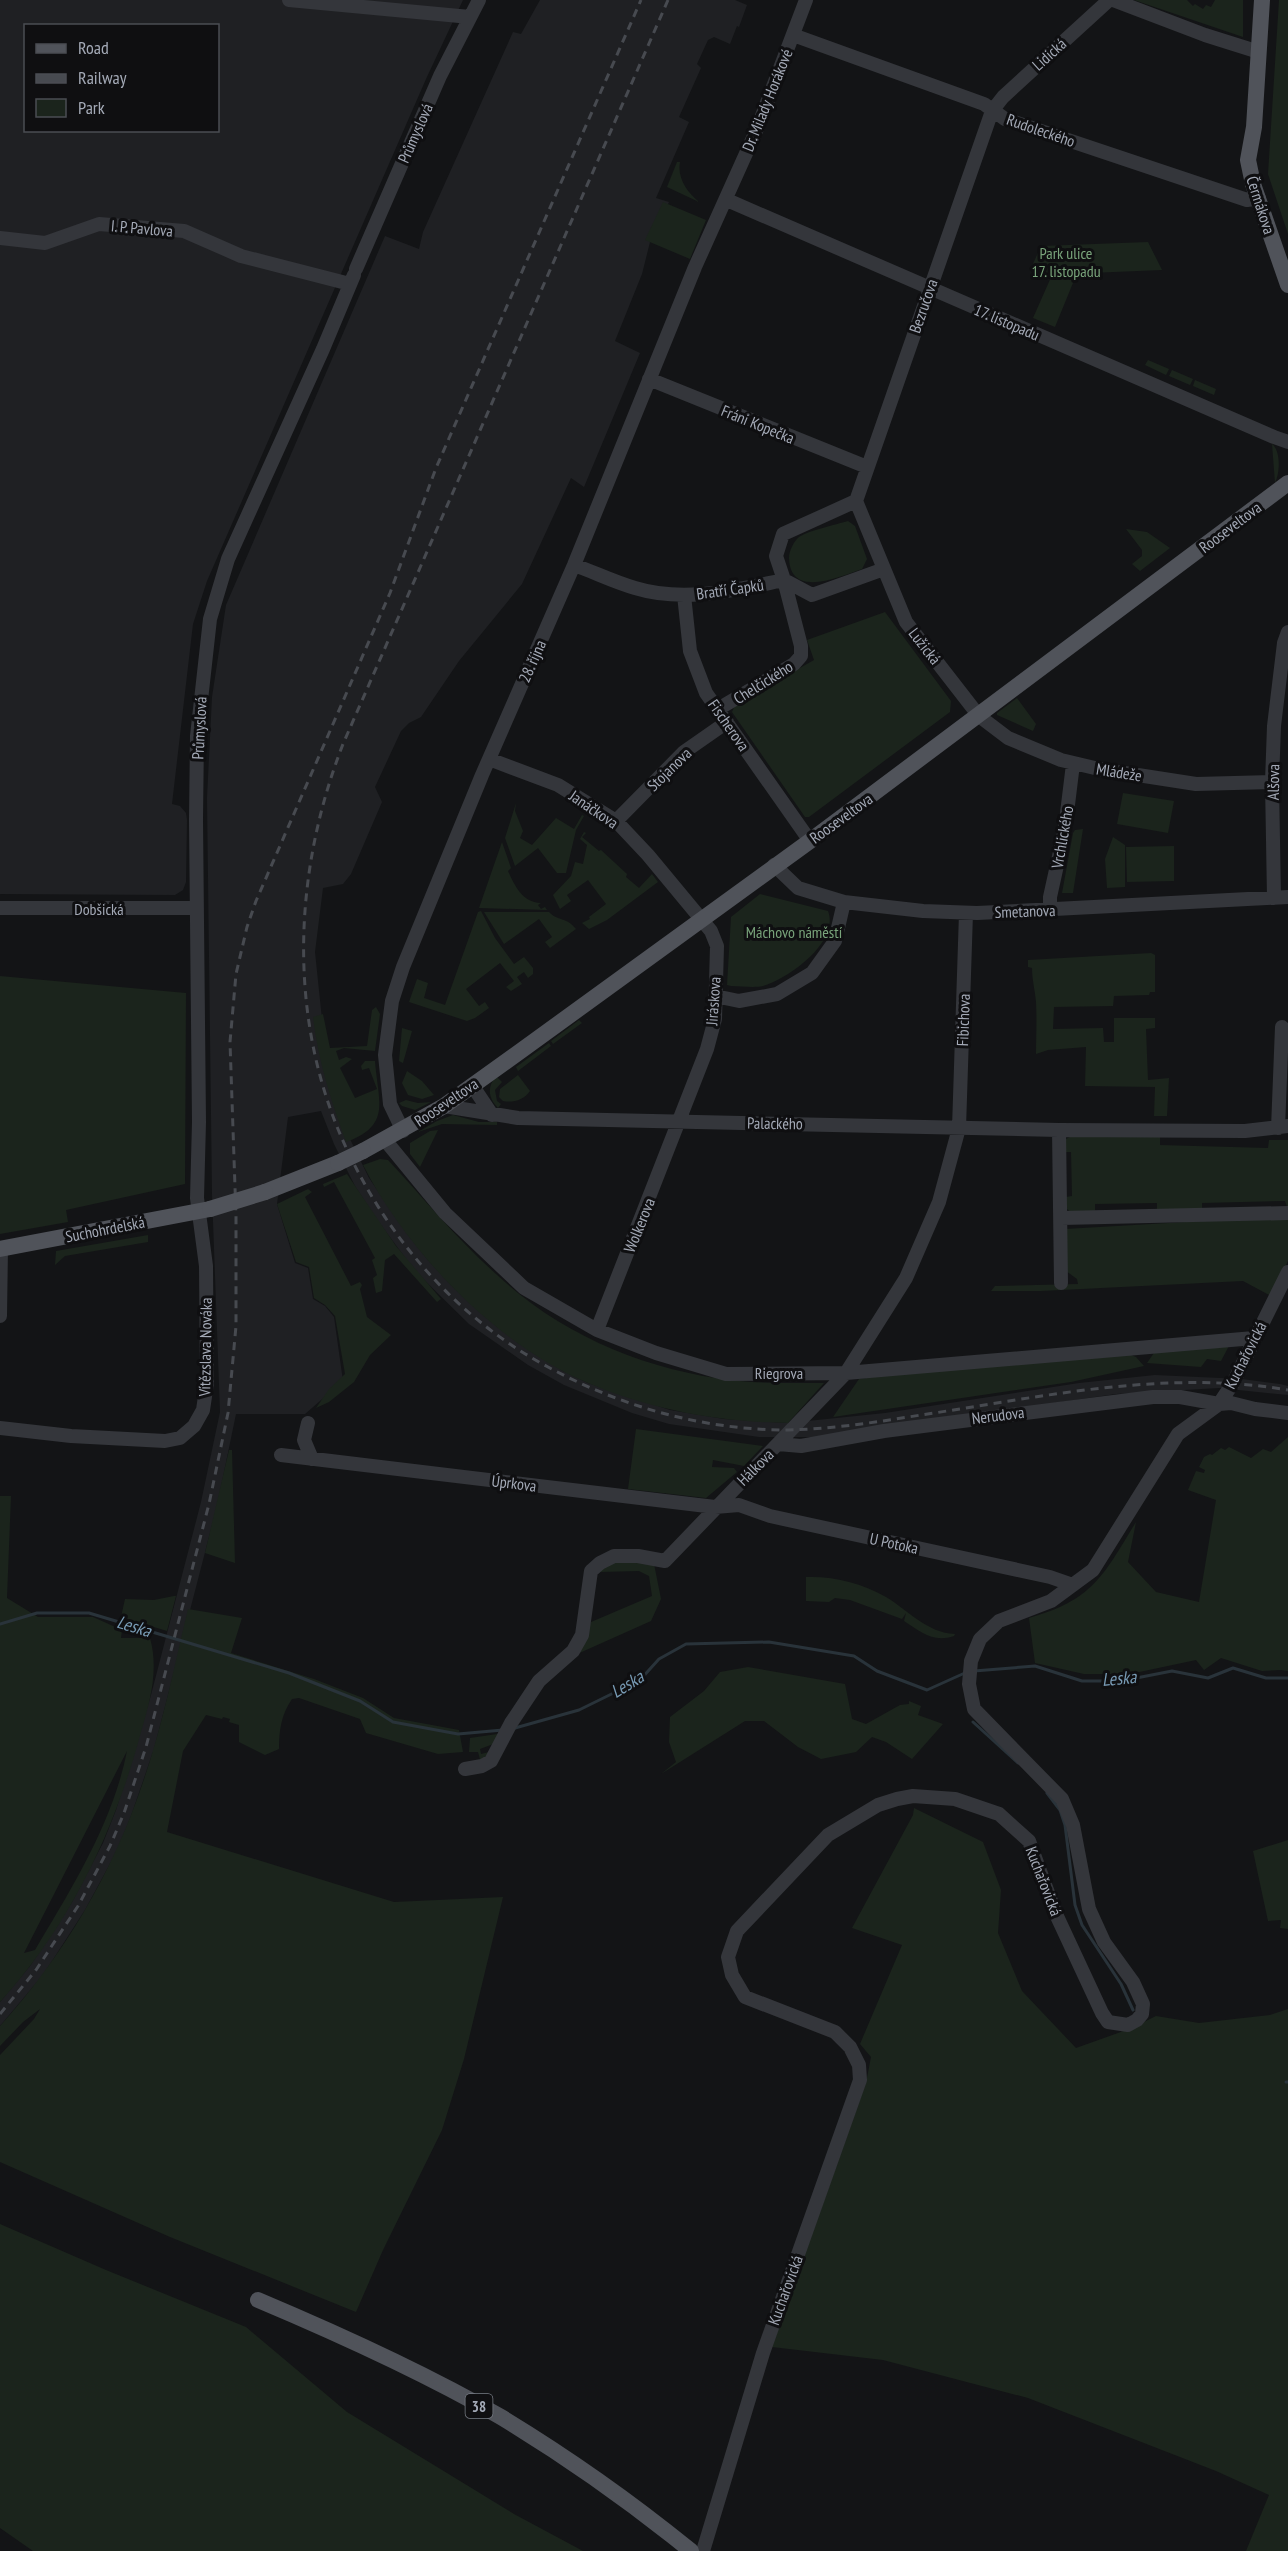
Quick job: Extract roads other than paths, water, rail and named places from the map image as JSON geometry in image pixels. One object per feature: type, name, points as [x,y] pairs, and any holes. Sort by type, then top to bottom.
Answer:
[{"type":"main road","points":[[1259,52],[1262,0]]},
{"type":"main road","name":"Čermákova","points":[[1259,52],[1254,127],[1259,157],[1259,198],[1288,285]]},
{"type":"main road","name":"Rooseveltova","points":[[265,1192],[363,1151],[403,1131],[444,1106],[979,716],[1288,483]]},
{"type":"main road","name":"Suchohrdelská","points":[[0,1249],[204,1210],[265,1192]]},
{"type":"main road","name":"38","points":[[258,2300],[420,2374],[500,2417],[624,2499],[686,2547]]},
{"type":"street","points":[[289,0],[470,17]]},
{"type":"street","name":"Průmyslová","points":[[204,1210],[197,908],[197,736],[204,658],[215,596],[228,559],[323,349],[412,138],[479,0]]},
{"type":"street","name":"Dr. Milady Horákové","points":[[727,200],[806,0]]},
{"type":"street","name":"Lidická","points":[[992,111],[1002,97],[1109,0]]},
{"type":"street","points":[[1113,0],[1259,52]]},
{"type":"street","name":"Rudoleckého","points":[[793,35],[984,104],[1005,118],[1247,200],[1259,198]]},
{"type":"street","name":"Bezručova","points":[[856,501],[992,111]]},
{"type":"street","name":"17. listopadu","points":[[727,200],[1288,442]]},
{"type":"street","name":"28. října","points":[[403,1131],[390,1104],[386,1079],[387,1028],[392,1001],[403,967],[489,759],[574,565],[715,221],[727,200]]},
{"type":"street","name":"I. P. Pavlova","points":[[0,238],[45,243],[99,224],[184,231],[241,256],[353,276]]},
{"type":"street","name":"Fráni Kopečka","points":[[649,379],[867,467]]},
{"type":"street","points":[[856,501],[783,534],[776,556],[784,580],[812,595],[884,569]]},
{"type":"street","name":"Lužická","points":[[856,501],[906,622],[979,716]]},
{"type":"street","name":"Bratří Čapků","points":[[574,565],[637,589],[684,595],[721,593],[784,580]]},
{"type":"street","name":"Chelčického","points":[[718,709],[794,664],[801,656],[801,646],[784,580]]},
{"type":"street","name":"Fischerova","points":[[684,595],[690,651],[706,693],[810,840]]},
{"type":"street","name":"Alšova","points":[[1281,897],[1272,782],[1274,726],[1284,643],[1288,632]]},
{"type":"street","name":"Mládeže","points":[[979,716],[1008,738],[1073,764],[1196,784],[1272,782]]},
{"type":"street","name":"Stojanova","points":[[616,821],[684,752],[727,722]]},
{"type":"street","name":"Janáčkova","points":[[489,759],[558,785],[616,821],[648,855],[700,918]]},
{"type":"street","name":"Vrchlického","points":[[1050,910],[1050,897],[1065,829],[1073,764]]},
{"type":"street","name":"Smetanova","points":[[774,865],[798,888],[844,902],[898,909],[966,913],[1281,897]]},
{"type":"street","points":[[715,996],[739,1001],[777,994],[812,973],[835,941],[844,902]]},
{"type":"street","name":"Dobšická","points":[[0,908],[197,908]]},
{"type":"street","name":"Fibichova","points":[[959,1128],[966,913]]},
{"type":"street","name":"Jiráskova","points":[[681,1121],[707,1049],[715,1019],[715,938],[700,918]]},
{"type":"street","points":[[1282,1027],[1283,1127]]},
{"type":"street","points":[[472,1085],[492,1115]]},
{"type":"street","name":"Palackého","points":[[444,1106],[518,1118],[1059,1130],[1245,1131],[1283,1127]]},
{"type":"street","name":"Wolkerova","points":[[597,1330],[681,1121]]},
{"type":"street","name":"Hálkova","points":[[465,1769],[482,1766],[491,1761],[539,1681],[573,1651],[582,1635],[591,1571],[614,1556],[638,1556],[665,1561],[846,1373],[906,1278],[939,1202],[959,1128]]},
{"type":"street","points":[[1059,1130],[1061,1283]]},
{"type":"street","name":"Riegrova","points":[[385,1140],[445,1213],[524,1288],[597,1330],[656,1353],[726,1374],[846,1373],[1254,1338]]},
{"type":"street","name":"Vítězslava Nováka","points":[[0,1428],[71,1436],[165,1441],[185,1435],[198,1420],[205,1397],[208,1334],[204,1210]]},
{"type":"street","points":[[1061,1218],[1288,1213]]},
{"type":"street","points":[[0,1249],[0,1316]]},
{"type":"street","name":"Kuchařovická","points":[[703,2551],[763,2353],[860,2080],[859,2065],[850,2047],[835,2032],[745,1997],[732,1975],[728,1957],[737,1931],[828,1835],[867,1810],[913,1796],[955,1799],[999,1814],[1029,1841],[1054,1912],[1108,2022],[1128,2025],[1137,2020],[1142,2014],[1143,2004],[1139,1993],[1104,1942],[1089,1909],[1073,1825],[1062,1799],[974,1709],[969,1684],[971,1661],[980,1638],[999,1621],[1051,1600],[1093,1570],[1178,1434],[1219,1404],[1233,1383],[1288,1272]]},
{"type":"street","name":"Nerudova","points":[[778,1444],[801,1446],[908,1427],[1153,1397],[1180,1397],[1219,1404],[1231,1403],[1288,1413]]},
{"type":"street","points":[[308,1423],[304,1440],[312,1459]]},
{"type":"street","name":"Úprkova","points":[[281,1455],[715,1507]]},
{"type":"street","name":"U Potoka","points":[[715,1507],[739,1505],[770,1516],[1050,1576],[1073,1585]]},
{"type":"waterway","name":"Leska","points":[[0,1624],[37,1613],[89,1613],[289,1673],[360,1701],[393,1722],[458,1734],[503,1730]]},
{"type":"waterway","name":"Leska","points":[[515,1728],[579,1710],[640,1680],[659,1659],[686,1644],[769,1642],[854,1656],[877,1671],[927,1690],[967,1672]]},
{"type":"waterway","name":"Leska","points":[[974,1671],[1035,1666],[1082,1681],[1121,1681],[1172,1671],[1208,1678],[1233,1668],[1266,1678],[1288,1678]]},
{"type":"waterway","points":[[973,1722],[1018,1763]]},
{"type":"waterway","points":[[1047,1793],[1060,1810],[1065,1825],[1075,1905],[1082,1925],[1121,1984],[1133,2010]]},
{"type":"railway","points":[[0,2014],[36,1970],[78,1906],[110,1846],[124,1813],[146,1747],[209,1504],[228,1413],[236,1326],[236,1216],[230,1042],[236,974],[247,927],[256,901],[390,593],[436,468],[641,0]]},
{"type":"railway","points":[[668,0],[343,744],[326,795],[313,847],[306,900],[304,954],[307,1007],[316,1059],[331,1110],[352,1160],[369,1192],[410,1252],[434,1279],[487,1327],[548,1367],[576,1381],[634,1405],[664,1414],[725,1426],[788,1430],[855,1425],[1058,1394],[1150,1384],[1242,1384],[1288,1390]]},
{"type":"park label","name":"Park ulice 17. listopadu","points":[[1066,262]]},
{"type":"park label","name":"Máchovo náměstí","points":[[794,932]]}]
